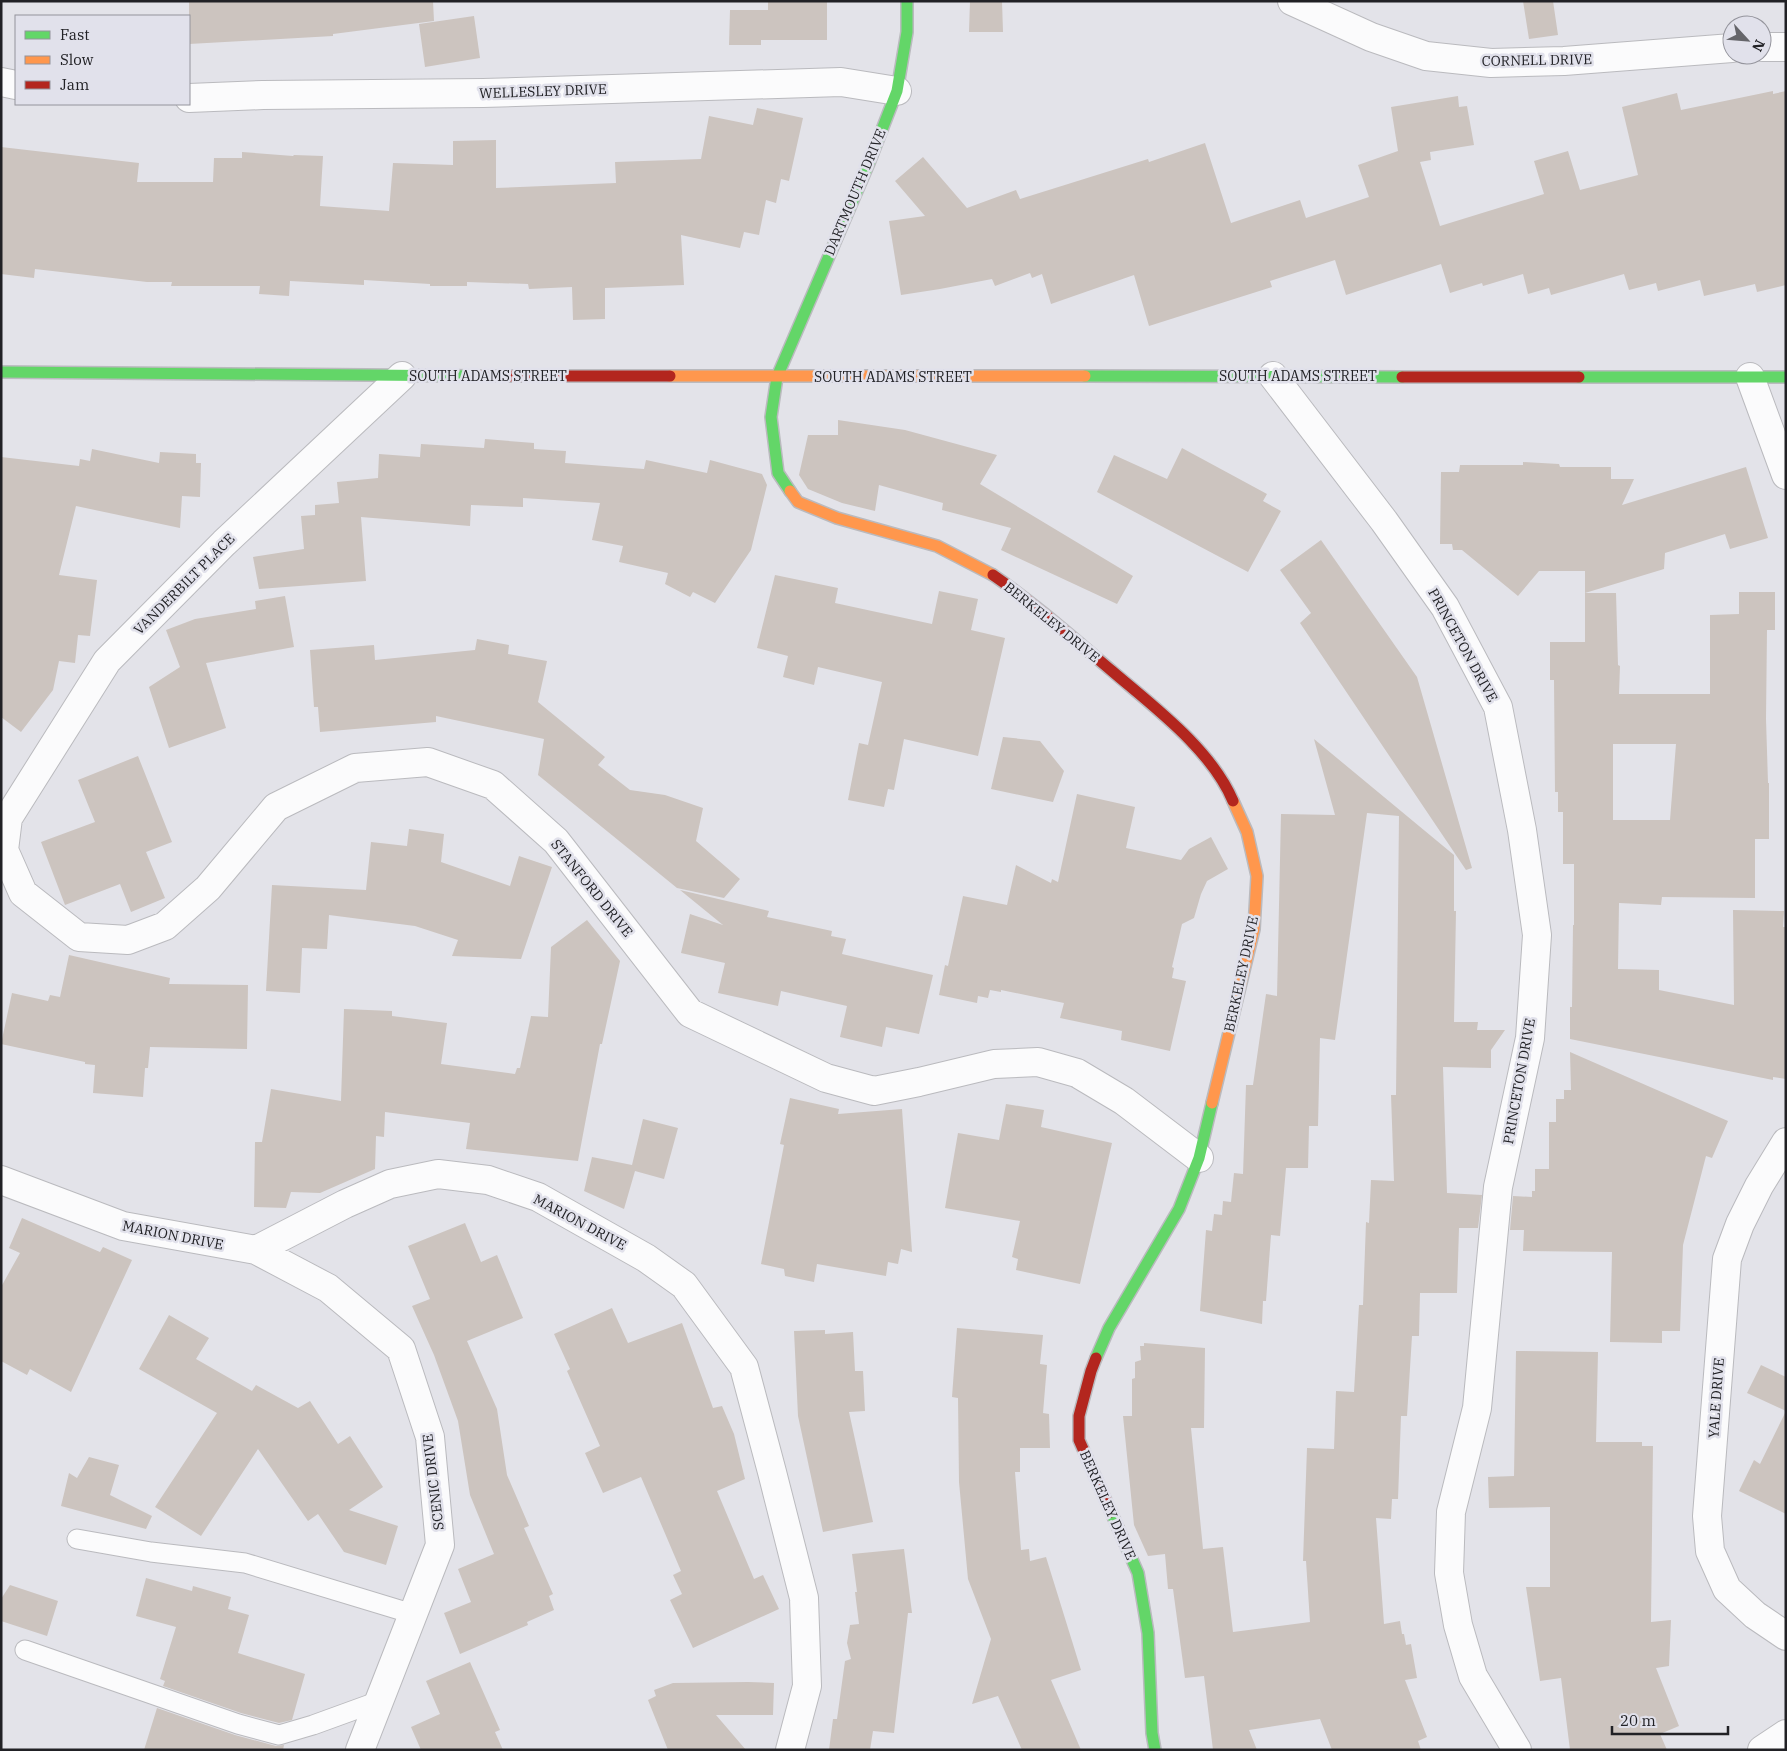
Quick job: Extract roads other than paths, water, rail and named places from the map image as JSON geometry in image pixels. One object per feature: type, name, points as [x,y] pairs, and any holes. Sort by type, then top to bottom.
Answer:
[{"type":"street","name":"DARTMOUTH DRIVE","points":[[777,377],[869,163],[897,91],[907,32],[907,1]]},
{"type":"street","name":"CORNELL DRIVE","points":[[1292,1],[1371,37],[1426,56],[1491,63],[1564,61],[1722,49]]},
{"type":"street","points":[[1772,47],[1786,47]]},
{"type":"street","points":[[1,82],[15,85]]},
{"type":"street","name":"WELLESLEY DRIVE","points":[[190,98],[263,95],[483,93],[841,82],[897,91]]},
{"type":"street","name":"SOUTH ADAMS STREET","points":[[1,372],[402,376],[1786,377]]},
{"type":"street","name":"VANDERBILT PLACE","points":[[5,817],[107,661],[224,542],[402,376]]},
{"type":"street","name":"PRINCETON DRIVE","points":[[1274,376],[1384,521],[1445,607],[1498,706],[1522,830],[1537,935],[1530,1038],[1498,1188],[1477,1408],[1451,1512],[1449,1573],[1458,1625],[1473,1676],[1517,1750]]},
{"type":"street","name":"BERKELEY DRIVE","points":[[777,377],[771,417],[778,473],[798,502],[837,518],[937,546],[991,573],[1030,601],[1178,727],[1225,782],[1247,832],[1257,876],[1254,929],[1199,1158],[1179,1209],[1109,1328],[1091,1371],[1079,1416],[1079,1440],[1138,1573],[1148,1633],[1152,1733],[1155,1750]]},
{"type":"street","points":[[1750,377],[1786,475]]},
{"type":"street","name":"STANFORD DRIVE","points":[[5,817],[4,850],[23,893],[80,937],[128,940],[165,926],[208,888],[276,807],[355,768],[428,762],[493,785],[556,841],[690,1012],[826,1078],[874,1091],[994,1064],[1038,1062],[1077,1073],[1124,1101],[1199,1158]]},
{"type":"street","name":"YALE DRIVE","points":[[1786,1142],[1759,1186],[1740,1224],[1727,1259],[1707,1516],[1710,1551],[1727,1589],[1754,1615],[1786,1636]]},
{"type":"street","name":"MARION DRIVE","points":[[1,1180],[123,1226],[256,1250],[345,1204],[390,1184],[438,1174],[488,1180],[538,1198],[646,1258],[684,1285],[744,1367],[804,1598],[807,1686],[790,1750]]},
{"type":"street","name":"SCENIC DRIVE","points":[[256,1250],[328,1288],[400,1349],[430,1436],[440,1545],[360,1750]]},
{"type":"street","points":[[1762,1750],[1786,1734]]},
{"type":"lane","points":[[78,1539],[151,1552],[245,1563],[413,1614]]},
{"type":"lane","points":[[25,1650],[238,1724],[279,1735],[379,1701]]}]
